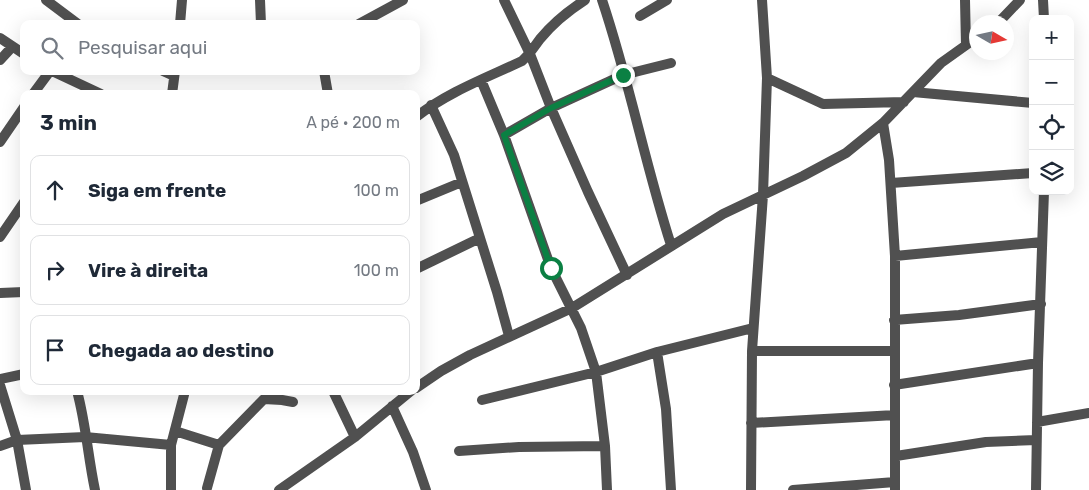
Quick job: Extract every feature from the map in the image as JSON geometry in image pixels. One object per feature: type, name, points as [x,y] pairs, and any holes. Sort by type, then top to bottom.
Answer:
[{"type":"street","points":[[46,0],[73,20]]},
{"type":"street","points":[[180,20],[182,0]]},
{"type":"street","points":[[260,0],[261,20]]},
{"type":"street","points":[[367,20],[404,0]]},
{"type":"street","points":[[504,0],[530,54],[551,108],[627,275]]},
{"type":"street","points":[[420,114],[454,91],[522,61],[563,14],[585,0]]},
{"type":"street","points":[[602,0],[617,44],[623,75],[655,196],[671,245]]},
{"type":"street","points":[[640,16],[667,0]]},
{"type":"street","points":[[751,490],[752,351],[763,195],[767,78],[762,0]]},
{"type":"street","points":[[965,0],[966,45]]},
{"type":"street","points":[[1005,15],[1020,0]]},
{"type":"street","points":[[1043,0],[1044,15]]},
{"type":"street","points":[[0,38],[20,52]]},
{"type":"street","points":[[420,385],[441,370],[509,336],[572,308],[723,214],[803,176],[846,153],[883,123],[941,63],[969,43]]},
{"type":"street","points":[[0,60],[12,47]]},
{"type":"street","points":[[504,135],[551,108],[623,75],[671,63]]},
{"type":"street","points":[[36,90],[48,75]]},
{"type":"street","points":[[60,75],[92,90]]},
{"type":"street","points":[[173,90],[175,75]]},
{"type":"street","points":[[325,75],[327,90]]},
{"type":"street","points":[[767,78],[824,104],[904,102]]},
{"type":"street","points":[[481,80],[504,135],[551,268],[581,328],[596,372],[605,446],[607,490]]},
{"type":"street","points":[[913,92],[1029,103]]},
{"type":"street","points":[[431,106],[454,155],[509,336]]},
{"type":"street","points":[[0,142],[20,113]]},
{"type":"street","points":[[793,490],[895,486],[895,256],[891,183],[883,123]]},
{"type":"street","points":[[891,183],[1029,173]]},
{"type":"street","points":[[420,199],[462,182]]},
{"type":"street","points":[[1036,490],[1044,195]]},
{"type":"street","points":[[0,237],[20,208]]},
{"type":"street","points":[[420,268],[480,238]]},
{"type":"street","points":[[895,256],[1042,242]]},
{"type":"street","points":[[0,293],[20,293]]},
{"type":"street","points":[[894,320],[959,315],[1041,304]]},
{"type":"street","points":[[482,400],[596,372],[657,352],[753,328]]},
{"type":"street","points":[[752,351],[894,351]]},
{"type":"street","points":[[657,352],[666,409],[671,490]]},
{"type":"street","points":[[894,385],[1038,363]]},
{"type":"street","points":[[0,379],[20,375]]},
{"type":"street","points":[[0,385],[17,440],[26,490]]},
{"type":"street","points":[[78,395],[83,412],[85,437],[95,490]]},
{"type":"street","points":[[171,490],[171,445],[184,395]]},
{"type":"street","points":[[336,395],[355,438]]},
{"type":"street","points":[[279,490],[355,438],[404,395]]},
{"type":"street","points":[[207,488],[219,445],[264,399],[293,402]]},
{"type":"street","points":[[392,406],[413,452],[426,490]]},
{"type":"street","points":[[1037,422],[1089,413]]},
{"type":"street","points":[[751,423],[894,416]]},
{"type":"street","points":[[175,431],[219,445]]},
{"type":"street","points":[[0,446],[17,440],[85,437],[171,445]]},
{"type":"street","points":[[896,456],[986,442],[1036,440]]},
{"type":"street","points":[[459,452],[519,446],[605,446]]},
{"type":"route","points":[[551,268],[504,135],[551,108],[623,75]]}]
